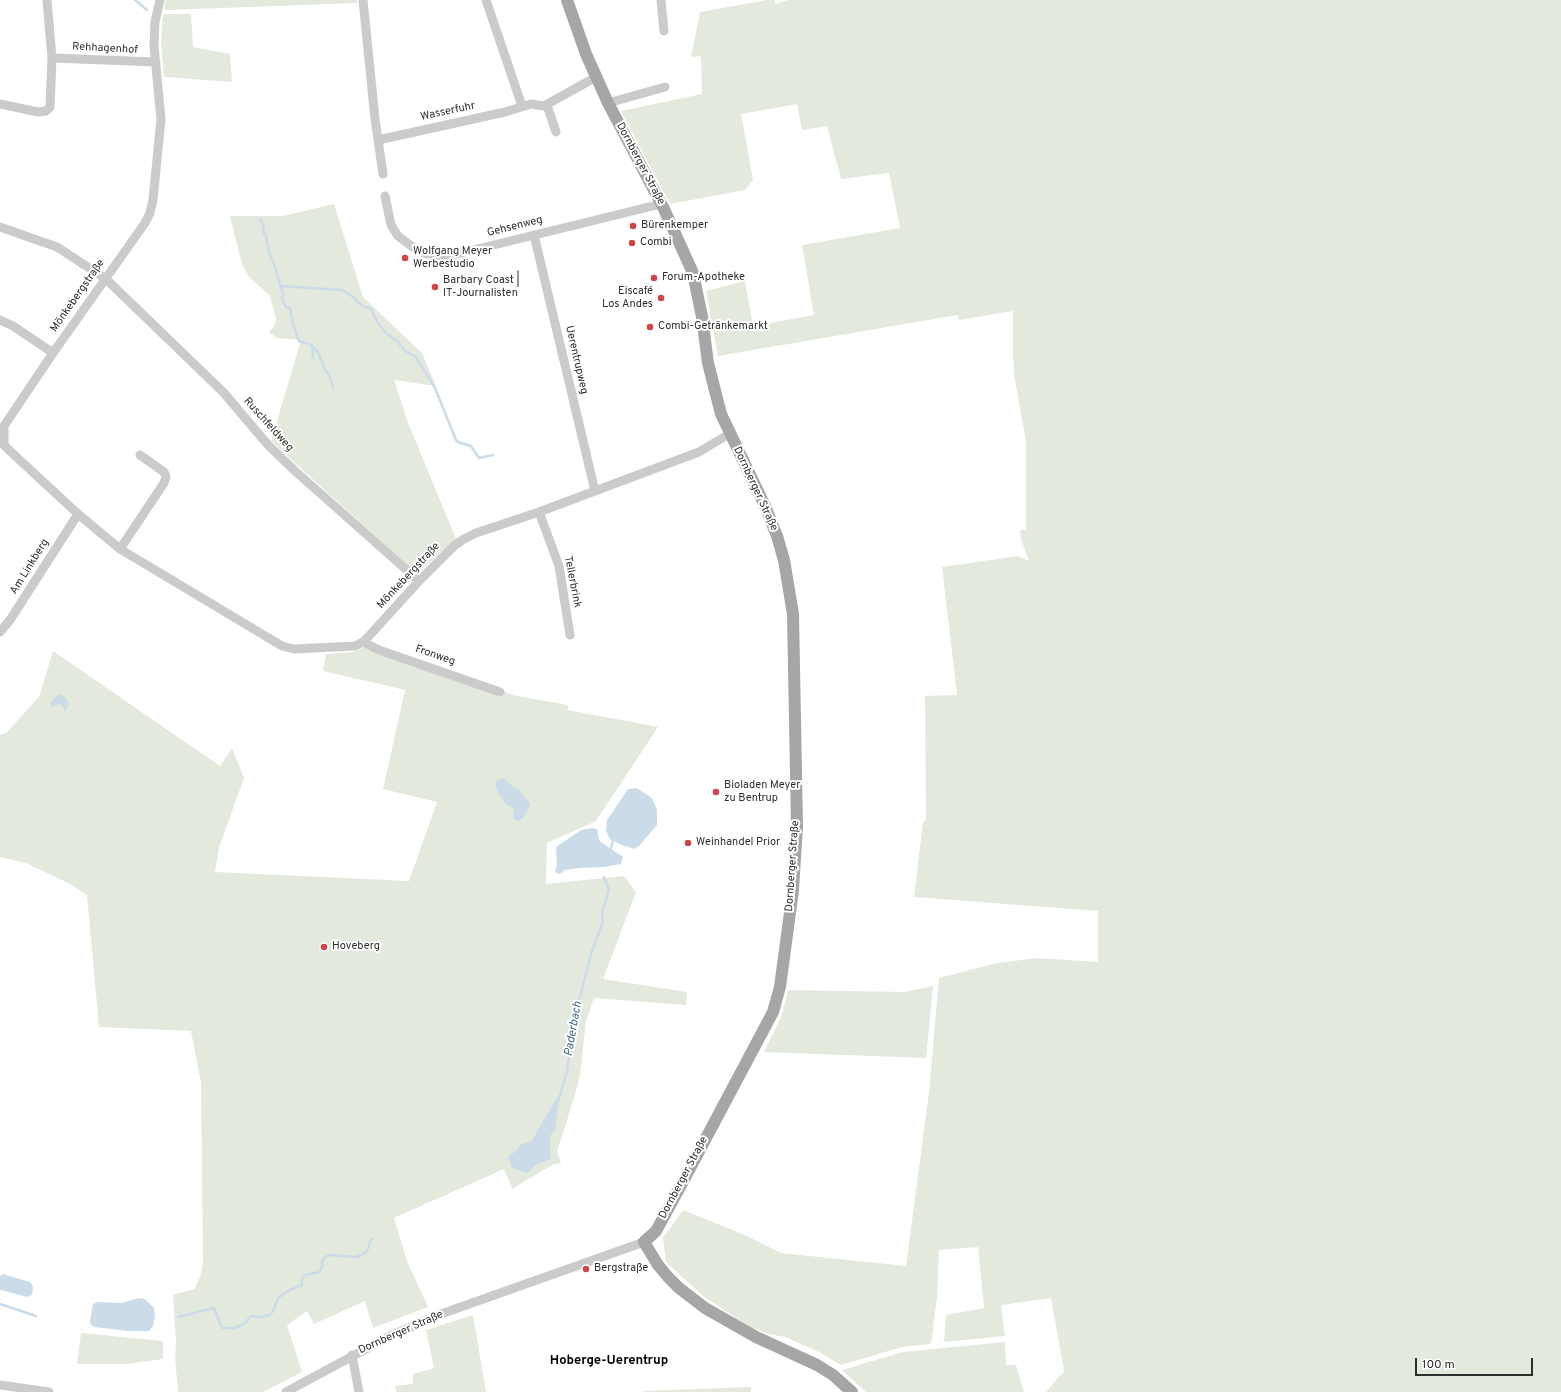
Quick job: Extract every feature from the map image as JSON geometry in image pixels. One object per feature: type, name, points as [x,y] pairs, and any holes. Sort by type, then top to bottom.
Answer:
[{"type":"main road","name":"Dornberger Straße","points":[[567,0],[586,54],[596,77],[661,204],[695,279],[712,377],[721,414],[729,434],[765,506],[777,536],[784,560],[793,614],[797,826],[793,890],[780,987],[773,1012],[656,1231],[644,1242]]},
{"type":"main road","points":[[644,1242],[658,1265],[668,1277],[679,1288],[705,1308],[756,1337],[817,1364],[833,1375],[852,1392]]},
{"type":"street","points":[[0,104],[38,112],[46,110],[50,106],[52,58],[47,0]]},
{"type":"street","name":"Mönkebergstraße","points":[[160,0],[155,22],[154,46],[161,109],[153,200],[150,213],[145,223],[53,353],[4,426],[2,434],[4,445],[10,451],[78,514],[120,549],[282,646],[294,649],[355,646],[363,642],[419,581],[454,546],[464,539],[476,533],[539,512],[700,452],[729,434]]},
{"type":"street","points":[[363,0],[375,119],[383,174]]},
{"type":"street","points":[[486,0],[522,106]]},
{"type":"street","points":[[661,0],[664,31]]},
{"type":"street","name":"Rehhagenhof","points":[[52,58],[156,62]]},
{"type":"street","points":[[556,132],[547,105],[596,77]]},
{"type":"street","points":[[608,102],[665,87]]},
{"type":"street","name":"Wasserfuhr","points":[[378,140],[505,112],[531,104],[547,105]]},
{"type":"street","name":"Gehsenweg","points":[[385,196],[391,225],[398,236],[414,248],[424,253],[444,256],[661,204]]},
{"type":"street","name":"Ruschfeldweg","points":[[0,227],[57,247],[106,279],[224,393],[268,445],[419,581]]},
{"type":"street","name":"Uerentrupweg","points":[[534,235],[595,491]]},
{"type":"street","points":[[0,320],[13,326],[53,353]]},
{"type":"street","points":[[120,549],[164,483],[166,477],[164,472],[140,455]]},
{"type":"street","name":"Tellerbrink","points":[[539,512],[559,566],[570,635]]},
{"type":"street","name":"Am Linkberg","points":[[0,632],[10,620],[78,514]]},
{"type":"street","name":"Fronweg","points":[[363,642],[379,650],[500,692]]},
{"type":"street","name":"Dornberger Straße","points":[[286,1392],[352,1355],[390,1336],[442,1314],[644,1242]]},
{"type":"street","points":[[352,1355],[359,1392]]},
{"type":"street","points":[[4,1388],[49,1392]]},
{"type":"shaded area","points":[[166,0],[357,0],[357,3],[167,10],[164,9]]},
{"type":"shaded area","points":[[767,0],[775,0],[775,4],[788,0],[1561,0],[1561,1392],[1046,1392],[1064,1371],[1051,1298],[1001,1305],[1005,1336],[944,1342],[946,1315],[984,1308],[978,1247],[939,1250],[937,1297],[931,1344],[902,1347],[841,1365],[819,1352],[785,1337],[769,1334],[750,1327],[703,1296],[666,1262],[663,1238],[683,1210],[745,1235],[781,1253],[906,1266],[929,1092],[939,978],[997,963],[1037,958],[1098,962],[1098,911],[914,897],[923,822],[926,820],[925,696],[957,695],[942,567],[1018,556],[1029,561],[1021,539],[1020,530],[1026,530],[1026,442],[1015,380],[1013,356],[1013,311],[959,320],[958,315],[718,356],[706,291],[745,281],[753,326],[814,315],[802,245],[900,228],[889,173],[841,179],[827,126],[802,130],[797,104],[741,114],[753,180],[745,190],[670,204],[621,111],[702,94],[701,56],[691,57],[700,12]]},
{"type":"shaded area","points":[[163,14],[191,14],[193,47],[230,54],[232,82],[164,77],[161,44]]},
{"type":"shaded area","points":[[334,204],[363,297],[422,353],[436,386],[394,380],[407,420],[456,539],[420,571],[415,571],[410,568],[271,441],[301,340],[277,338],[269,332],[274,326],[276,319],[270,296],[249,277],[242,264],[230,216],[282,216]]},
{"type":"shaded area","points":[[365,647],[517,696],[568,705],[568,710],[658,727],[596,821],[547,843],[546,884],[624,876],[636,892],[603,979],[687,992],[686,1005],[594,998],[586,1021],[580,1075],[557,1152],[561,1163],[554,1164],[515,1187],[513,1190],[504,1169],[394,1218],[407,1261],[428,1307],[373,1328],[365,1301],[314,1324],[307,1311],[287,1325],[302,1372],[263,1392],[178,1392],[175,1358],[176,1340],[173,1295],[194,1289],[200,1277],[203,1263],[201,1083],[191,1031],[99,1027],[87,895],[70,884],[26,863],[0,857],[0,735],[7,732],[39,697],[53,651],[220,766],[232,748],[244,778],[219,848],[215,872],[409,881],[437,802],[383,789],[405,690],[323,671],[326,654],[353,652]]},
{"type":"shaded area","points":[[933,986],[926,1058],[764,1052],[782,1015],[788,990],[904,992]]},
{"type":"shaded area","points":[[473,1315],[486,1392],[396,1392],[395,1386],[413,1384],[413,1374],[434,1368],[426,1330]]},
{"type":"shaded area","points":[[81,1333],[163,1341],[163,1359],[127,1364],[77,1364]]},
{"type":"shaded area","points":[[1005,1342],[1006,1365],[1016,1365],[1024,1392],[866,1392],[842,1370],[903,1352]]},
{"type":"shaded area","points":[[751,1387],[751,1392],[643,1392],[643,1391]]},
{"type":"water","points":[[61,694],[66,698],[69,704],[65,712],[62,705],[60,704],[52,707],[50,704],[56,696]]},
{"type":"water","points":[[504,778],[513,787],[519,790],[530,803],[530,806],[523,818],[518,821],[513,818],[514,809],[507,805],[499,795],[495,785],[496,781]]},
{"type":"water","points":[[637,788],[652,798],[657,810],[657,825],[639,846],[634,849],[610,839],[606,831],[607,820],[628,789]]},
{"type":"water","points":[[592,828],[597,829],[601,842],[623,857],[621,864],[565,870],[560,874],[556,873],[556,847],[581,830]]},
{"type":"water","points":[[556,1099],[559,1099],[555,1131],[551,1134],[551,1159],[535,1165],[528,1173],[512,1168],[508,1157],[517,1150],[521,1144],[531,1142]]},
{"type":"water","points":[[3,1274],[30,1282],[33,1286],[32,1295],[27,1297],[1,1290],[0,1276]]},
{"type":"water","points":[[139,1298],[145,1299],[154,1308],[155,1316],[153,1326],[149,1331],[128,1331],[95,1327],[91,1325],[90,1321],[93,1304],[97,1302],[121,1303]]},
{"type":"waterway","points":[[135,0],[147,10]]},
{"type":"waterway","points":[[260,219],[264,226],[263,231],[266,236],[269,252],[283,294],[282,299],[286,307],[290,308],[293,324],[299,341],[310,344],[318,352],[325,370],[330,376],[333,388]]},
{"type":"waterway","points":[[280,286],[342,290],[353,297],[361,305],[371,309],[377,322],[386,333],[397,341],[405,351],[416,357],[435,388],[456,440],[471,446],[479,458],[493,455]]},
{"type":"waterway","points":[[312,346],[313,358]]},
{"type":"waterway","name":"Paderbach","points":[[610,852],[613,840]]},
{"type":"waterway","name":"Paderbach","points":[[558,1102],[567,1072],[575,1013],[591,954],[603,922],[602,913],[609,890],[604,877]]},
{"type":"waterway","name":"Paderbach","points":[[178,1317],[214,1308],[223,1328],[235,1328],[244,1324],[251,1316],[261,1317],[270,1315],[278,1298],[286,1292],[302,1285],[302,1279],[305,1275],[319,1272],[325,1257],[329,1255],[356,1257],[365,1253],[369,1247],[370,1241],[373,1239]]},
{"type":"waterway","name":"Paderbach","points":[[0,1304],[36,1316]]},
{"type":"place","name":"Bürenkemper","points":[[633,226]]},
{"type":"place","name":"Combi","points":[[632,243]]},
{"type":"place","name":"Wolfgang Meyer Werbestudio","points":[[405,258]]},
{"type":"place","name":"Forum-Apotheke","points":[[654,278]]},
{"type":"place","name":"Barbary Coast | IT-Journalisten","points":[[435,287]]},
{"type":"place","name":"Eiscafé Los Andes","points":[[661,298]]},
{"type":"place","name":"Combi-Getränkemarkt","points":[[650,327]]},
{"type":"place","name":"Bioladen Meyer zu Bentrup","points":[[716,792]]},
{"type":"place","name":"Weinhandel Prior","points":[[688,843]]},
{"type":"place","name":"Hoveberg","points":[[324,947]]},
{"type":"place","name":"Bergstraße","points":[[586,1269]]},
{"type":"district","name":"Hoberge-Uerentrup","points":[[609,1361]]}]
